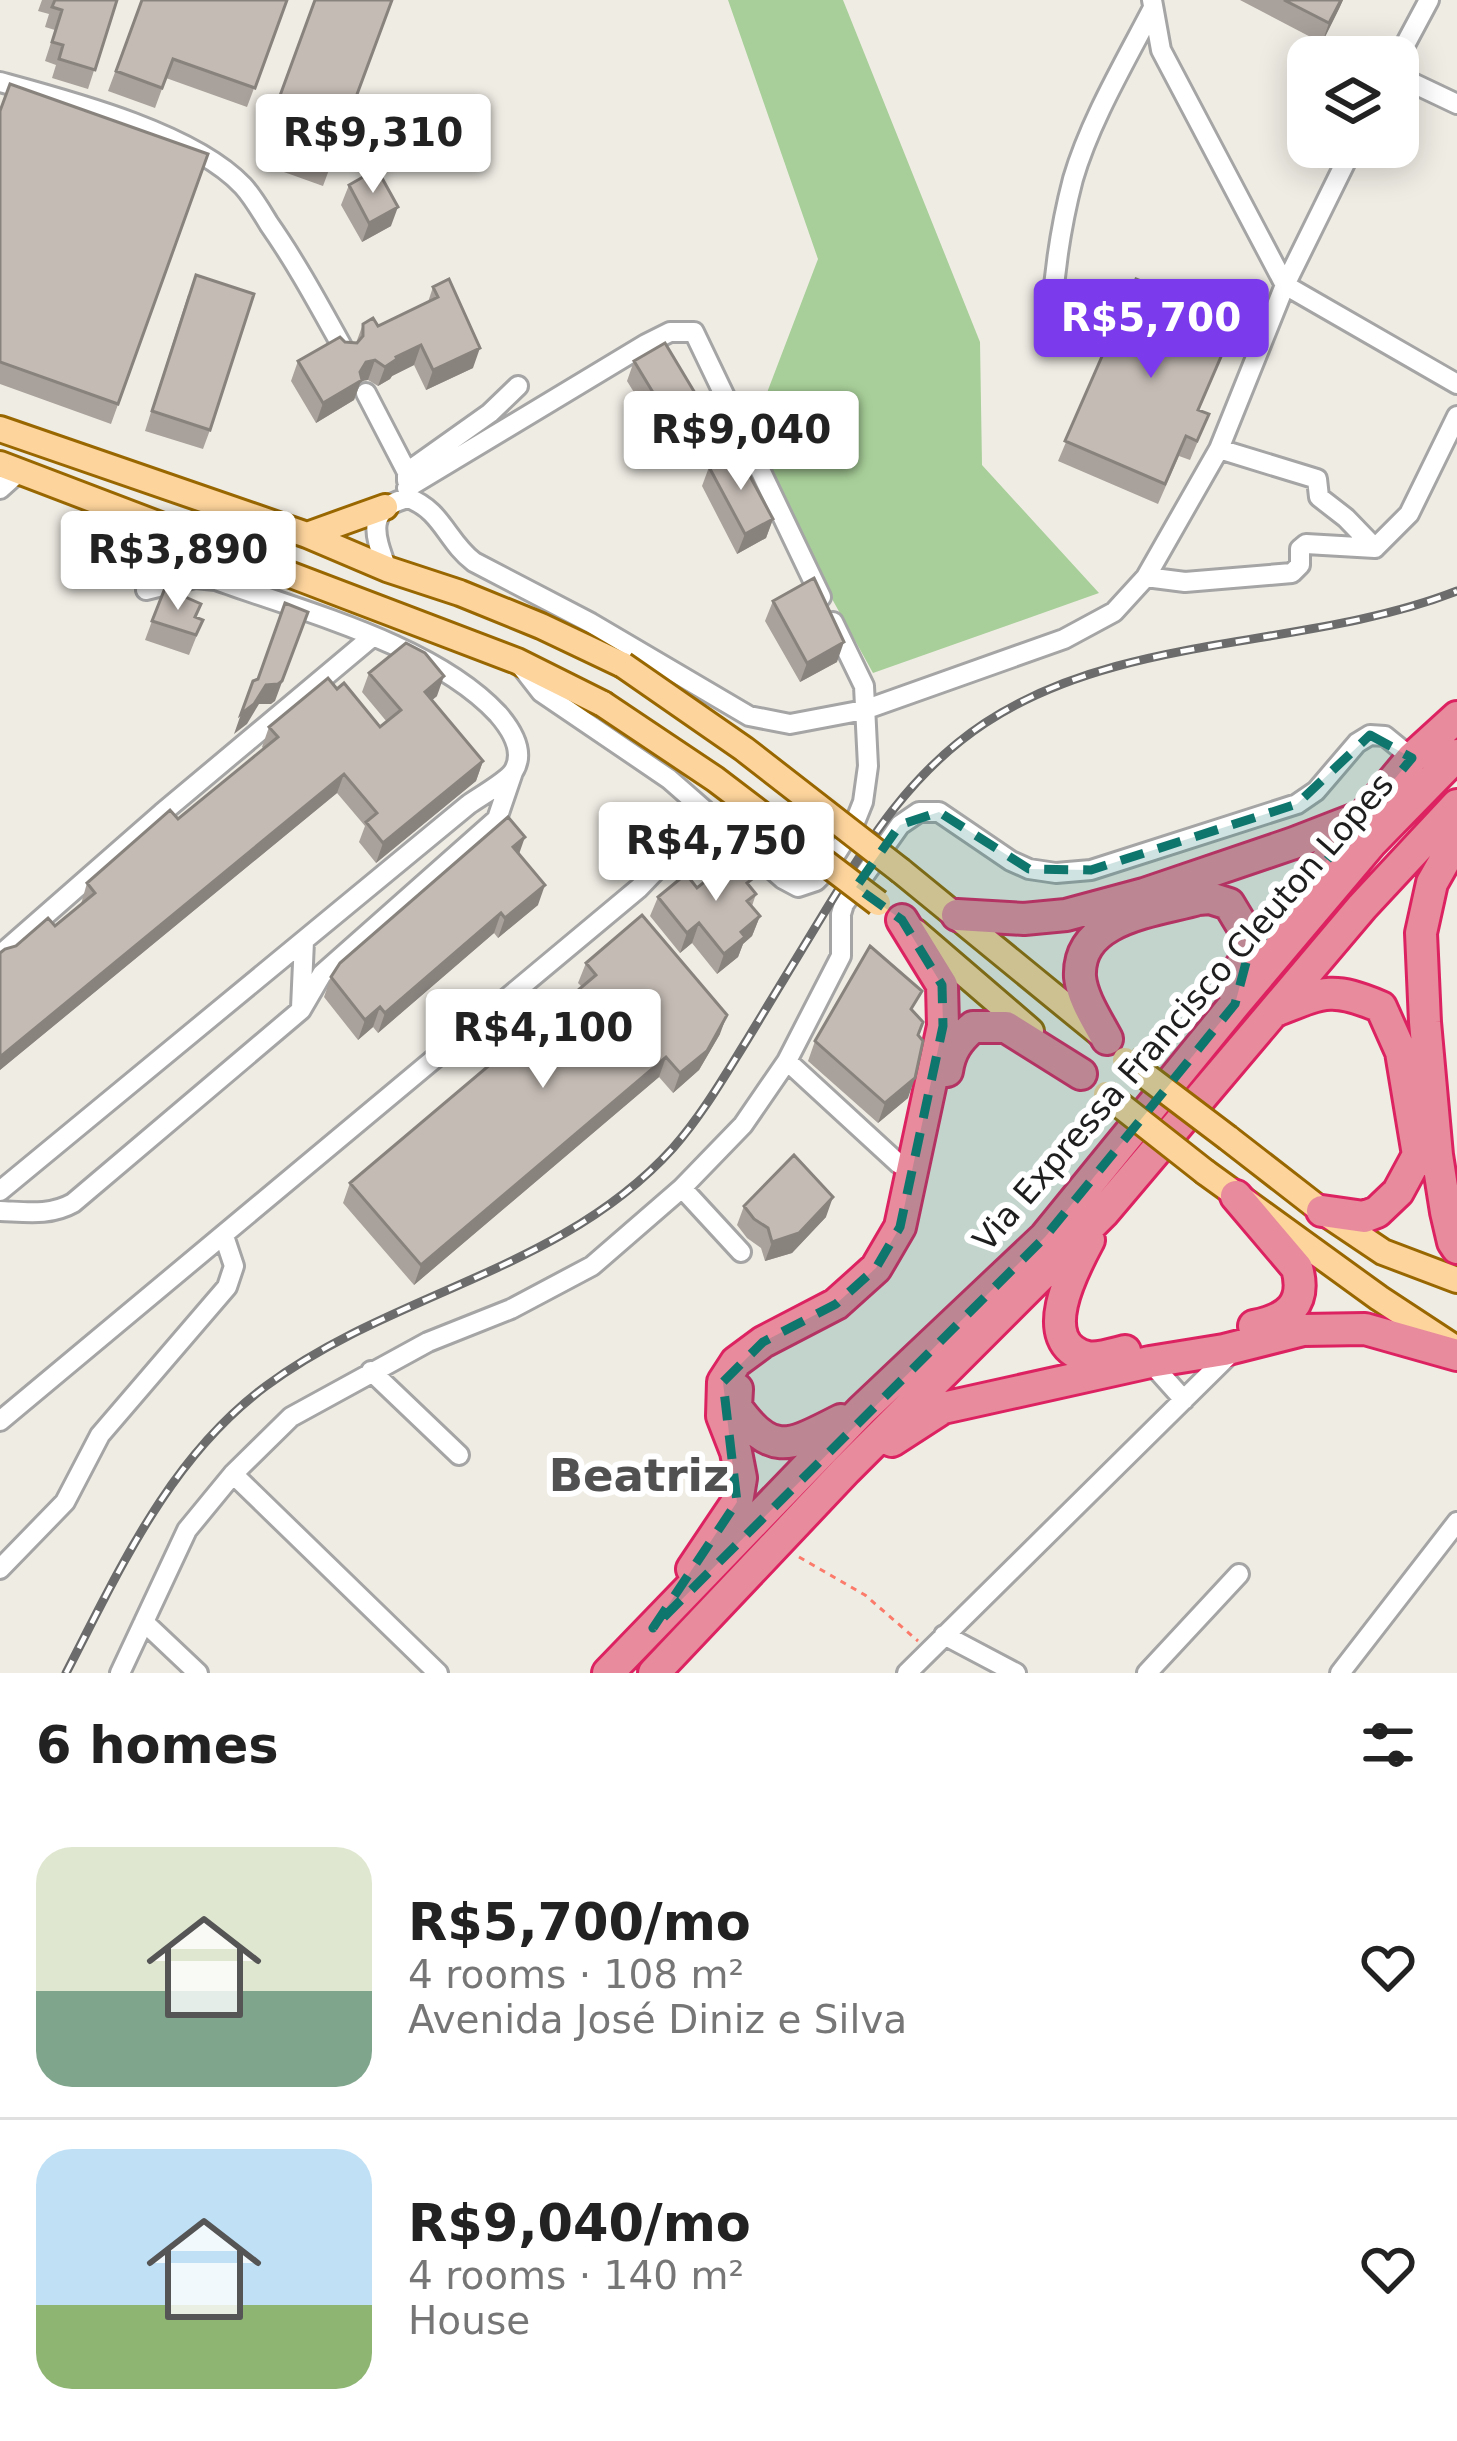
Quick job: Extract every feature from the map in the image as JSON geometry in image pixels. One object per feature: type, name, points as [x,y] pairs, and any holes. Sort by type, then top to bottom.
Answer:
[{"type":"highway","points":[[1234,1004],[1236,974],[1248,955],[1412,758],[1457,717]]},
{"type":"highway","name":"Via Expressa Francisco Cleuton Lopes","points":[[608,1673],[862,1410],[1046,1237],[1371,843],[1457,755]]},
{"type":"highway","name":"Via Expressa Francisco Cleuton Lopes","points":[[653,1673],[846,1470],[1103,1213],[1362,908],[1457,806]]},
{"type":"highway","points":[[957,915],[1024,920],[1066,915],[1144,894],[1361,817]]},
{"type":"highway","points":[[1457,839],[1432,884],[1421,933],[1437,1155],[1457,1248]]},
{"type":"highway","points":[[1116,1049],[1080,978],[1082,958],[1097,933],[1115,922],[1210,898],[1229,904],[1239,916],[1248,955]]},
{"type":"highway","points":[[653,1628],[736,1502],[741,1478],[722,1416],[723,1382],[736,1362],[763,1342],[836,1304],[876,1268],[900,1227],[944,1004],[942,986],[890,911]]},
{"type":"highway","points":[[1273,1012],[1315,995],[1347,993],[1381,1007],[1401,1052],[1418,1156],[1398,1192],[1377,1212],[1364,1216],[1322,1211]]},
{"type":"highway","points":[[862,1410],[794,1442],[772,1442],[744,1419],[736,1407],[736,1392],[742,1375],[769,1352],[842,1314],[893,1274],[914,1231],[949,1058],[958,1040],[973,1027],[1006,1027],[1081,1075]]},
{"type":"highway","points":[[1103,1213],[1070,1277],[1059,1313],[1065,1340],[1091,1358],[1287,1315],[1299,1298],[1297,1268],[1236,1196]]},
{"type":"highway","points":[[846,1470],[943,1408],[1303,1330],[1365,1329],[1457,1352]]},
{"type":"main road","points":[[0,429],[307,535],[541,626],[623,665],[744,749],[901,871],[1322,1211],[1383,1252],[1457,1280]]},
{"type":"main road","points":[[10,467],[517,662],[603,704],[715,778],[890,911],[1081,1075],[1236,1196],[1457,1352]]},
{"type":"main road","points":[[307,535],[402,491]]},
{"type":"street","points":[[1410,36],[1429,0]]},
{"type":"street","points":[[1152,4],[1161,50],[1285,285],[1457,383]]},
{"type":"street","points":[[1052,310],[1054,273],[1074,177],[1152,4]]},
{"type":"street","points":[[0,82],[75,103],[207,157],[243,186],[300,268],[344,350]]},
{"type":"street","points":[[1419,86],[1457,104]]},
{"type":"street","points":[[366,393],[402,491],[424,504],[474,562],[591,622],[748,716],[790,724],[864,710],[1064,639],[1114,612],[1146,577],[1219,449],[1285,285],[1343,168]]},
{"type":"street","points":[[402,491],[646,344],[670,332],[694,332],[864,686],[868,766],[863,802],[853,827],[816,881],[798,887],[669,779],[541,692],[517,662]]},
{"type":"street","points":[[387,569],[376,518],[518,386]]},
{"type":"street","points":[[1146,577],[1185,582],[1292,573],[1300,565],[1300,549],[1306,544],[1375,548],[1409,514],[1457,416]]},
{"type":"street","points":[[1219,449],[1317,478],[1319,497],[1375,548]]},
{"type":"street","points":[[0,489],[10,467]]},
{"type":"street","points":[[0,1210],[44,1213],[73,1203],[301,1010],[322,974],[497,819],[513,772],[518,750],[511,729],[479,694],[426,662],[372,637],[216,580],[180,580],[146,590]]},
{"type":"street","points":[[0,955],[372,637]]},
{"type":"street","points":[[121,1673],[187,1530],[233,1474],[291,1417],[428,1342],[511,1309],[592,1267],[682,1188],[743,1125],[788,1061],[841,956],[844,904],[900,825],[919,812],[939,812],[1029,869],[1091,870],[1297,804],[1316,791],[1357,743],[1370,735],[1384,736],[1412,758]]},
{"type":"street","points":[[0,1191],[513,772]]},
{"type":"street","points":[[0,1421],[639,888],[710,814]]},
{"type":"street","points":[[301,1010],[304,941]]},
{"type":"street","points":[[788,1061],[899,1165]]},
{"type":"street","points":[[682,1188],[741,1252]]},
{"type":"street","points":[[0,1569],[65,1502],[100,1435],[227,1286],[234,1266],[224,1236]]},
{"type":"street","points":[[907,1673],[1238,1346]]},
{"type":"street","points":[[1150,1362],[1184,1400]]},
{"type":"street","points":[[371,1371],[460,1455]]},
{"type":"street","points":[[233,1474],[438,1673]]},
{"type":"street","points":[[1340,1673],[1457,1522]]},
{"type":"street","points":[[1147,1673],[1239,1574]]},
{"type":"street","points":[[144,1622],[198,1673]]},
{"type":"street","points":[[944,1635],[1016,1673]]},
{"type":"path","points":[[777,1544],[865,1595],[928,1650]]},
{"type":"highlighted area","points":[[1370,735],[1412,758],[1248,955],[1235,1004],[1045,1237],[653,1628],[737,1502],[723,1382],[763,1342],[836,1304],[876,1268],[900,1227],[943,1026],[942,985],[902,920],[856,887],[900,825],[939,812],[1029,869],[1091,870],[1297,804]]},
{"type":"green space","points":[[728,0],[843,0],[980,342],[982,465],[1099,593],[873,673],[747,445],[818,259]]},
{"type":"building","points":[[55,0],[117,0],[95,70],[59,59],[63,45],[52,42],[62,10],[52,7]]},
{"type":"building","points":[[142,0],[287,0],[255,88],[173,59],[162,88],[116,71]]},
{"type":"building","points":[[315,0],[392,0],[330,167],[263,142]]},
{"type":"building","points":[[1284,0],[1341,0],[1329,23]]},
{"type":"building","points":[[10,84],[208,154],[118,404],[0,362],[0,111]]},
{"type":"building","points":[[377,169],[398,207],[369,223],[349,185]]},
{"type":"building","points":[[196,275],[254,294],[210,430],[152,411]]},
{"type":"building","points":[[449,279],[480,348],[433,370],[421,345],[385,367],[375,360],[366,362],[360,372],[362,380],[323,403],[298,361],[340,337],[357,343],[363,336],[363,324],[373,318],[378,326],[438,297],[433,287]]},
{"type":"building","points":[[1136,279],[1236,322],[1198,410],[1209,414],[1197,441],[1186,436],[1165,484],[1065,441],[1110,338],[1102,334],[1109,318],[1122,290],[1130,293]]},
{"type":"building","points":[[665,343],[716,428],[686,447],[634,361]]},
{"type":"building","points":[[737,452],[773,519],[745,534],[709,467]]},
{"type":"building","points":[[814,578],[844,642],[807,663],[773,601]]},
{"type":"building","points":[[165,588],[201,604],[195,617],[203,620],[196,635],[152,621]]},
{"type":"building","points":[[285,603],[308,612],[282,681],[266,685],[241,714],[253,681],[258,679]]},
{"type":"building","points":[[406,643],[425,653],[444,676],[425,692],[483,761],[383,843],[366,822],[377,813],[344,774],[0,1057],[0,953],[16,946],[48,918],[55,926],[95,893],[87,883],[170,810],[178,819],[278,737],[269,727],[328,678],[337,689],[344,683],[380,727],[401,710],[369,673]]},
{"type":"building","points":[[508,817],[525,837],[513,847],[545,885],[505,918],[501,913],[385,1013],[380,1007],[365,1020],[331,977],[340,963]]},
{"type":"building","points":[[739,854],[756,876],[747,883],[756,894],[747,901],[760,916],[724,954],[699,923],[687,933],[658,897],[686,874],[697,888]]},
{"type":"building","points":[[642,915],[727,1015],[707,1051],[680,1073],[666,1057],[421,1265],[350,1183],[596,975],[586,963]]},
{"type":"building","points":[[870,946],[922,991],[911,1009],[923,1022],[915,1078],[885,1103],[815,1041]]},
{"type":"building","points":[[794,1155],[833,1197],[799,1233],[772,1242],[768,1228],[744,1206]]},
{"type":"railway","points":[[66,1673],[150,1518],[201,1447],[232,1415],[316,1354],[581,1224],[629,1190],[673,1148],[721,1082],[875,834],[914,785],[959,742],[1039,694],[1096,672],[1339,624],[1457,591]]},
{"type":"district","name":"Beatriz","points":[[639,1475]]}]
